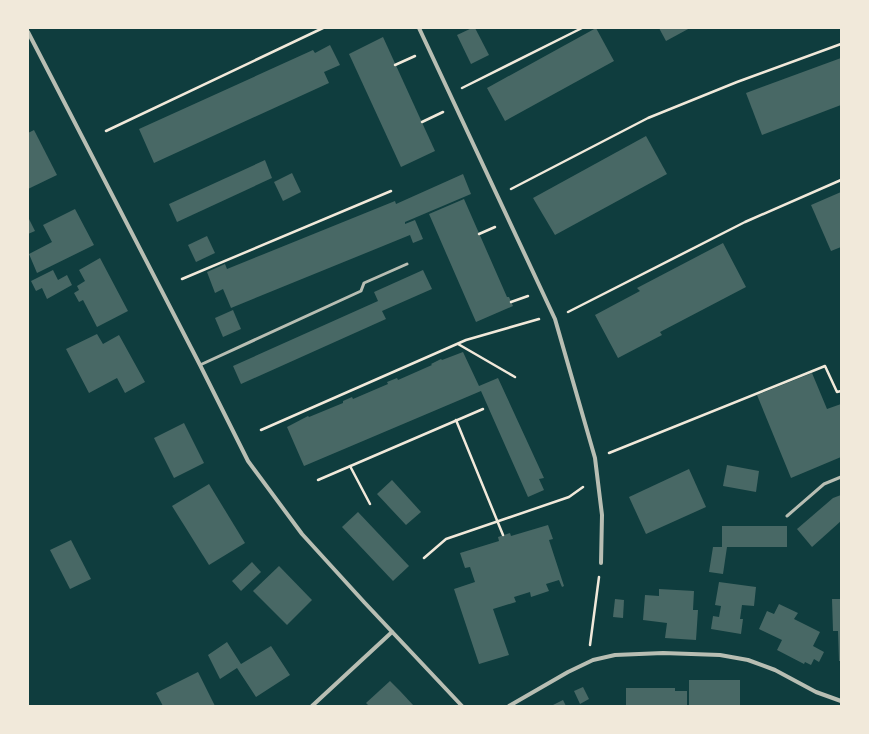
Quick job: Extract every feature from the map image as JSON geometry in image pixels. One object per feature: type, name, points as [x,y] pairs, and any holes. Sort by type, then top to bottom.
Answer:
[{"type":"street","points":[[419,28],[555,319],[595,458],[602,515],[601,562]]},
{"type":"street","points":[[28,32],[248,461],[302,534],[462,706]]},
{"type":"street","points":[[312,706],[392,632]]},
{"type":"street","points":[[509,706],[568,672],[593,660],[615,655],[663,653],[720,655],[748,660],[775,670],[816,692],[841,701]]},
{"type":"lane","points":[[200,365],[361,291],[364,283],[407,264]]},
{"type":"lane","points":[[787,516],[824,484],[841,477]]},
{"type":"path","points":[[106,131],[323,28]]},
{"type":"path","points":[[450,94],[582,28]]},
{"type":"path","points":[[498,196],[648,118],[737,82],[841,44]]},
{"type":"path","points":[[395,65],[418,55]]},
{"type":"path","points":[[422,122],[445,111]]},
{"type":"path","points":[[261,430],[458,344],[542,319],[555,319],[745,222],[841,180]]},
{"type":"path","points":[[182,279],[391,191]]},
{"type":"path","points":[[479,234],[499,226]]},
{"type":"path","points":[[511,302],[532,295]]},
{"type":"path","points":[[458,344],[515,376]]},
{"type":"path","points":[[595,458],[825,366],[837,392],[841,391]]},
{"type":"path","points":[[318,480],[483,409]]},
{"type":"path","points":[[456,420],[504,535]]},
{"type":"path","points":[[350,466],[370,504]]},
{"type":"path","points":[[424,558],[446,539],[569,497],[584,487]]},
{"type":"path","points":[[593,660],[590,651],[601,562]]},
{"type":"building","points":[[475,28],[489,55],[471,64],[457,35]]},
{"type":"building","points":[[596,28],[614,61],[505,121],[487,88]]},
{"type":"building","points":[[659,28],[690,28],[666,41]]},
{"type":"building","points":[[383,37],[435,151],[401,167],[349,54]]},
{"type":"building","points":[[330,45],[340,65],[324,72],[329,83],[154,163],[139,129],[313,50],[315,53]]},
{"type":"building","points":[[841,58],[841,105],[762,135],[746,93]]},
{"type":"building","points":[[34,130],[57,175],[28,189],[28,133]]},
{"type":"building","points":[[646,136],[667,174],[555,235],[533,198]]},
{"type":"building","points":[[265,160],[272,178],[177,222],[169,204]]},
{"type":"building","points":[[292,173],[301,192],[283,201],[274,182]]},
{"type":"building","points":[[463,174],[471,194],[405,222],[405,224],[415,220],[423,239],[413,243],[410,235],[231,308],[223,289],[215,293],[207,272],[225,264],[227,269],[395,201],[396,204]]},
{"type":"building","points":[[841,192],[841,247],[831,251],[811,205]]},
{"type":"building","points":[[464,199],[507,297],[509,297],[513,306],[476,322],[429,214]]},
{"type":"building","points":[[75,209],[94,245],[37,273],[29,254],[52,242],[43,225]]},
{"type":"building","points":[[28,217],[35,231],[28,234]]},
{"type":"building","points":[[207,236],[215,253],[196,262],[188,245]]},
{"type":"building","points":[[723,243],[746,287],[660,332],[662,335],[618,358],[595,315],[640,291],[637,288]]},
{"type":"building","points":[[100,258],[128,311],[97,327],[83,300],[79,302],[74,293],[79,290],[77,286],[85,281],[79,270]]},
{"type":"building","points":[[53,270],[58,280],[67,275],[72,285],[47,299],[42,288],[36,291],[31,281]]},
{"type":"building","points":[[423,270],[432,289],[382,311],[386,319],[241,384],[233,366],[378,301],[374,292]]},
{"type":"building","points":[[233,310],[241,329],[223,337],[215,318]]},
{"type":"building","points":[[97,334],[103,344],[119,335],[145,382],[125,393],[117,378],[89,393],[66,349]]},
{"type":"building","points":[[463,352],[479,386],[498,378],[544,478],[539,479],[544,490],[528,497],[481,391],[304,466],[287,427],[308,416],[309,417],[343,403],[343,401],[352,397],[353,399],[388,384],[387,382],[397,378],[398,380],[432,365],[431,364],[441,359],[442,360]]},
{"type":"building","points":[[812,373],[827,409],[841,404],[841,457],[791,478],[757,395]]},
{"type":"building","points":[[184,423],[204,463],[174,478],[154,438]]},
{"type":"building","points":[[727,465],[759,471],[756,492],[723,486]]},
{"type":"building","points":[[689,469],[706,507],[646,534],[629,497]]},
{"type":"building","points":[[392,480],[421,512],[406,525],[377,494]]},
{"type":"building","points":[[209,484],[245,543],[209,565],[172,506]]},
{"type":"building","points":[[841,495],[841,521],[812,547],[797,529],[833,498]]},
{"type":"building","points":[[358,512],[409,566],[393,581],[342,527]]},
{"type":"building","points":[[548,525],[553,539],[549,540],[564,586],[562,587],[559,580],[546,584],[549,591],[531,597],[530,592],[514,597],[516,602],[493,609],[509,655],[479,664],[454,589],[475,582],[470,567],[465,568],[460,553],[499,541],[498,537],[510,533],[511,536]]},
{"type":"building","points":[[722,526],[787,526],[787,547],[727,547],[723,574],[709,572],[713,547],[722,547]]},
{"type":"building","points":[[71,540],[91,579],[70,589],[50,550]]},
{"type":"building","points":[[252,562],[261,572],[241,591],[232,581]]},
{"type":"building","points":[[279,566],[312,600],[287,625],[253,591]]},
{"type":"building","points":[[719,582],[756,587],[754,606],[742,605],[740,619],[743,619],[741,634],[711,629],[713,616],[719,617],[721,606],[715,605]]},
{"type":"building","points":[[659,589],[694,591],[693,610],[698,610],[696,640],[665,638],[667,623],[643,620],[645,595],[659,596]]},
{"type":"building","points":[[615,599],[624,600],[623,618],[613,617]]},
{"type":"building","points":[[832,599],[841,599],[841,661],[839,661],[838,631],[833,631]]},
{"type":"building","points":[[779,604],[798,613],[794,619],[820,632],[813,646],[824,652],[819,662],[814,659],[811,665],[805,662],[804,664],[777,650],[782,640],[759,629],[767,611],[774,614]]},
{"type":"building","points":[[227,642],[241,664],[271,646],[290,675],[256,697],[237,668],[220,679],[208,655]]},
{"type":"building","points":[[198,672],[215,706],[163,706],[156,693]]},
{"type":"building","points":[[689,680],[740,680],[740,706],[689,706]]},
{"type":"building","points":[[390,681],[414,706],[369,706],[366,703]]},
{"type":"building","points":[[583,687],[589,699],[580,704],[574,691]]},
{"type":"building","points":[[626,688],[675,688],[675,691],[687,691],[687,706],[626,706]]},
{"type":"building","points":[[563,700],[566,706],[551,706]]}]
